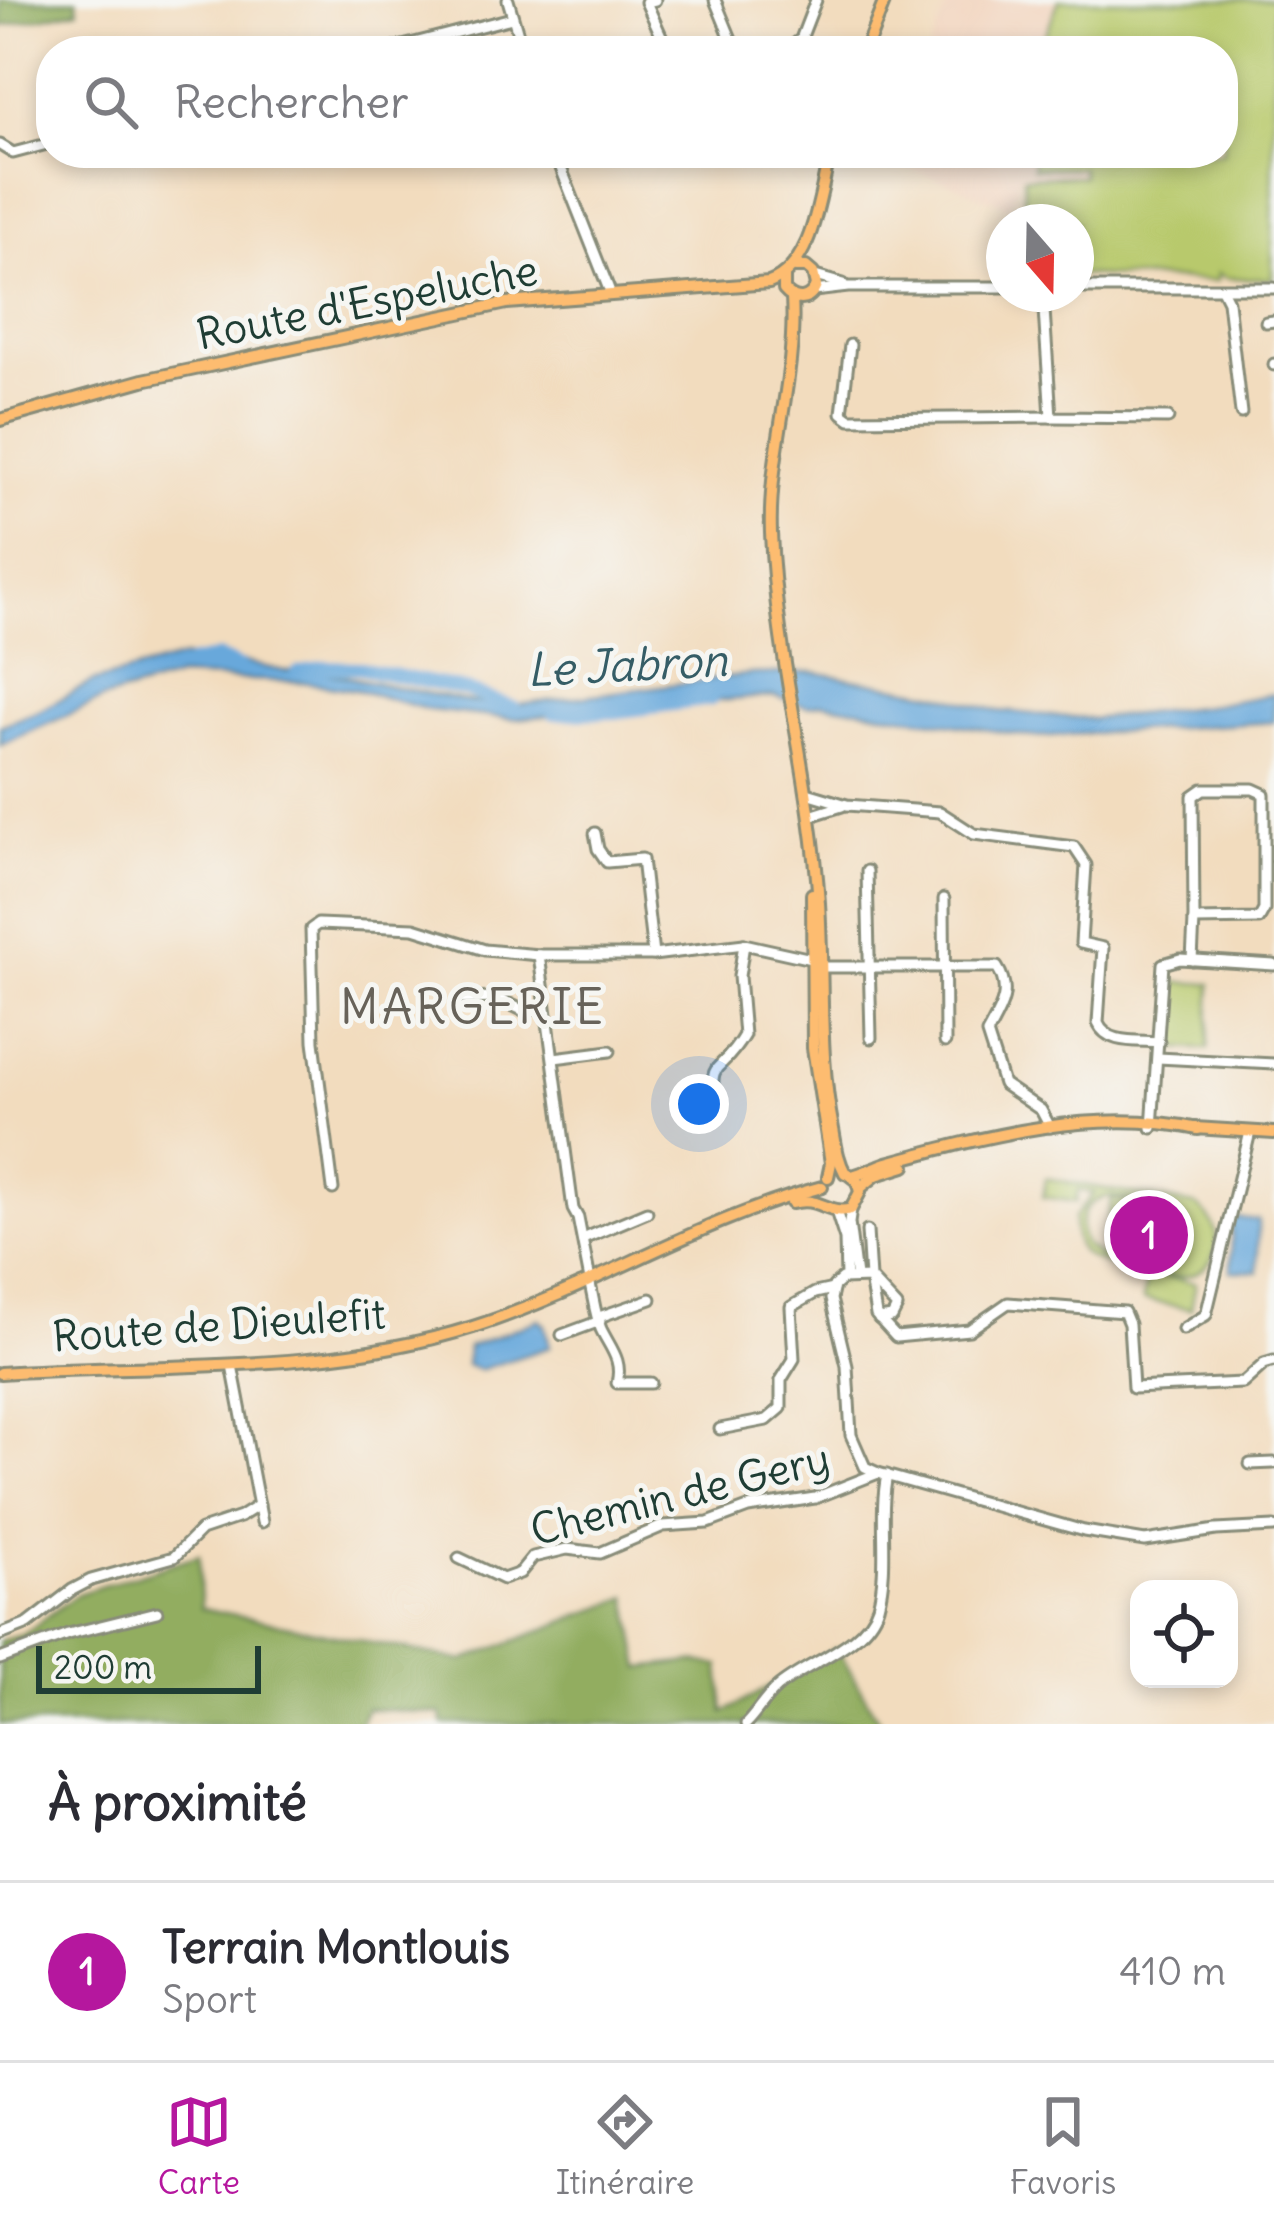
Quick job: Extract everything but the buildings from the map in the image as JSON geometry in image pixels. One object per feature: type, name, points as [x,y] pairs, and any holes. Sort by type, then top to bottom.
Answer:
[{"type":"main road","points":[[871,36],[885,0]]},
{"type":"main road","points":[[816,963],[825,1091],[838,1161],[860,1188],[859,1200],[851,1209],[830,1207],[825,1182],[831,1163],[813,1048],[813,844],[770,529],[794,334],[787,288],[809,234],[826,168]]},
{"type":"main road","points":[[794,334],[811,295],[809,234]]},
{"type":"main road","points":[[795,267],[813,273]]},
{"type":"main road","points":[[787,288],[811,295]]},
{"type":"main road","name":"Route d'Espeluche","points":[[0,420],[143,380],[507,303],[610,292],[787,288]]},
{"type":"main road","points":[[825,1182],[1050,1127],[1152,1124],[1274,1133]]},
{"type":"main road","points":[[860,1188],[883,1172],[1050,1127]]},
{"type":"main road","name":"Route de Dieulefit","points":[[0,1373],[232,1366],[314,1360],[415,1343],[475,1326],[825,1182]]},
{"type":"main road","name":"Route de Dieulefit","points":[[642,1257],[795,1201],[807,1199],[830,1207]]},
{"type":"street","points":[[716,0],[730,36]]},
{"type":"street","points":[[803,36],[816,0]]},
{"type":"street","points":[[649,1],[662,36]]},
{"type":"street","points":[[427,36],[512,7],[520,36]]},
{"type":"street","points":[[0,145],[13,153],[36,147]]},
{"type":"street","points":[[562,168],[610,292]]},
{"type":"street","points":[[813,273],[848,287]]},
{"type":"street","points":[[811,295],[848,287],[986,287]]},
{"type":"street","points":[[1094,287],[1274,288]]},
{"type":"street","points":[[1222,289],[1228,302],[1241,413]]},
{"type":"street","points":[[1044,312],[1051,418]]},
{"type":"street","points":[[850,345],[842,412],[850,418],[1168,418]]},
{"type":"street","points":[[1192,960],[1193,796],[1197,790],[1260,790],[1269,840],[1263,916],[1194,920]]},
{"type":"street","points":[[807,793],[848,805],[940,812],[974,834],[1074,847],[1086,865],[1081,943],[1103,948],[1098,1023],[1102,1033],[1159,1042]]},
{"type":"street","points":[[810,816],[848,805]]},
{"type":"street","points":[[595,833],[607,862],[642,859],[652,955]]},
{"type":"street","points":[[867,872],[871,1038]]},
{"type":"street","points":[[944,899],[945,1042]]},
{"type":"street","points":[[332,1189],[314,1041],[311,929],[318,924],[401,926],[485,950],[539,955],[652,955],[745,944],[816,963],[992,965],[1001,971],[1006,995],[987,1034],[1003,1084],[1041,1110],[1050,1127]]},
{"type":"street","points":[[716,1117],[710,1078],[744,1035],[739,976],[745,944]]},
{"type":"street","points":[[539,955],[573,1209],[589,1280],[620,1369],[617,1383],[651,1383]]},
{"type":"street","points":[[1152,1124],[1162,964],[1192,960],[1274,965]]},
{"type":"street","points":[[463,999],[497,998],[522,1010],[545,1007]]},
{"type":"street","points":[[554,1058],[610,1051]]},
{"type":"street","points":[[1158,1058],[1274,1064]]},
{"type":"street","points":[[1184,1329],[1206,1316],[1250,1132]]},
{"type":"street","points":[[830,1207],[845,1239],[850,1277]]},
{"type":"street","points":[[850,1277],[851,1209]]},
{"type":"street","points":[[583,1240],[647,1212]]},
{"type":"street","points":[[867,1231],[879,1319],[891,1334],[903,1337],[969,1330],[1009,1303],[1124,1312],[1130,1324],[1133,1388],[1243,1383],[1274,1361]]},
{"type":"street","points":[[720,1429],[767,1420],[781,1408],[781,1380],[794,1359],[791,1307],[850,1277],[870,1278],[897,1307],[892,1317],[879,1319]]},
{"type":"street","points":[[746,1724],[773,1691],[842,1646],[877,1611],[884,1567],[883,1474],[865,1467],[851,1435],[847,1366],[831,1299],[833,1289]]},
{"type":"street","points":[[562,1335],[651,1299]]},
{"type":"street","points":[[232,1366],[262,1522]]},
{"type":"street","points":[[1250,1464],[1274,1462]]},
{"type":"street","name":"Chemin de Gery","points":[[459,1558],[503,1579],[520,1573],[533,1557],[567,1549],[600,1553],[663,1526],[708,1522],[748,1508],[815,1498],[883,1474],[1084,1531],[1145,1541],[1274,1527]]},
{"type":"street","points":[[0,1635],[28,1624],[91,1580],[174,1557],[201,1530],[240,1517],[259,1504]]},
{"type":"street","points":[[0,1659],[68,1634],[157,1612]]},
{"type":"shaded area","points":[[949,0],[1059,0],[1045,36],[935,36]]},
{"type":"shaded area","points":[[910,168],[1083,168],[1083,177],[1021,177],[1010,204],[1001,204]]},
{"type":"green space","points":[[0,0],[77,0],[78,10],[2,26]]},
{"type":"green space","points":[[1059,0],[1274,0],[1272,279],[1226,278],[1218,273],[1217,281],[1094,276],[1094,204],[1024,204],[1024,177],[1083,176],[1082,168],[1238,168],[1238,36],[1045,36]]},
{"type":"green space","points":[[1175,982],[1211,984],[1208,1049],[1172,1048]]},
{"type":"green space","points":[[1046,1178],[1194,1205],[1211,1222],[1214,1255],[1199,1272],[1178,1277],[1103,1263],[1084,1254],[1075,1233],[1074,1218],[1094,1193],[1078,1190],[1076,1202],[1043,1197]],"holes":[[[1111,1196],[1145,1203],[1111,1199],[1101,1257],[1085,1245],[1082,1220],[1094,1202]]]},
{"type":"green space","points":[[1147,1274],[1196,1283],[1191,1309],[1143,1300]]},
{"type":"green space","points":[[199,1555],[201,1608],[463,1661],[628,1597],[641,1668],[692,1662],[720,1665],[724,1713],[837,1648],[881,1724],[443,1724],[441,1714],[366,1708],[360,1724],[0,1724],[0,1641],[23,1635],[77,1594]]},
{"type":"water","points":[[180,658],[318,671],[469,702],[518,705],[752,674],[813,672],[938,694],[998,711],[1092,719],[1274,694],[1274,722],[1033,737],[823,703],[807,706],[774,696],[512,719],[429,710],[361,691],[302,682],[178,677],[104,699],[0,745],[0,726],[92,682]]},
{"type":"water","points":[[1232,1217],[1258,1220],[1258,1272],[1231,1271]]},
{"type":"water","points":[[539,1319],[550,1347],[479,1370],[466,1365],[468,1347]]},
{"type":"waterway","name":"Le Jabron","points":[[192,663],[218,658],[240,667]]},
{"type":"waterway","name":"Le Jabron","points":[[297,673],[324,667],[360,668],[465,690],[514,708]]},
{"type":"waterway","name":"Le Jabron","points":[[554,713],[615,712],[711,699]]},
{"type":"place","name":"Terrain Montlouis","points":[[1149,1235]]},
{"type":"district","name":"MARGERIE","points":[[473,1007]]}]
